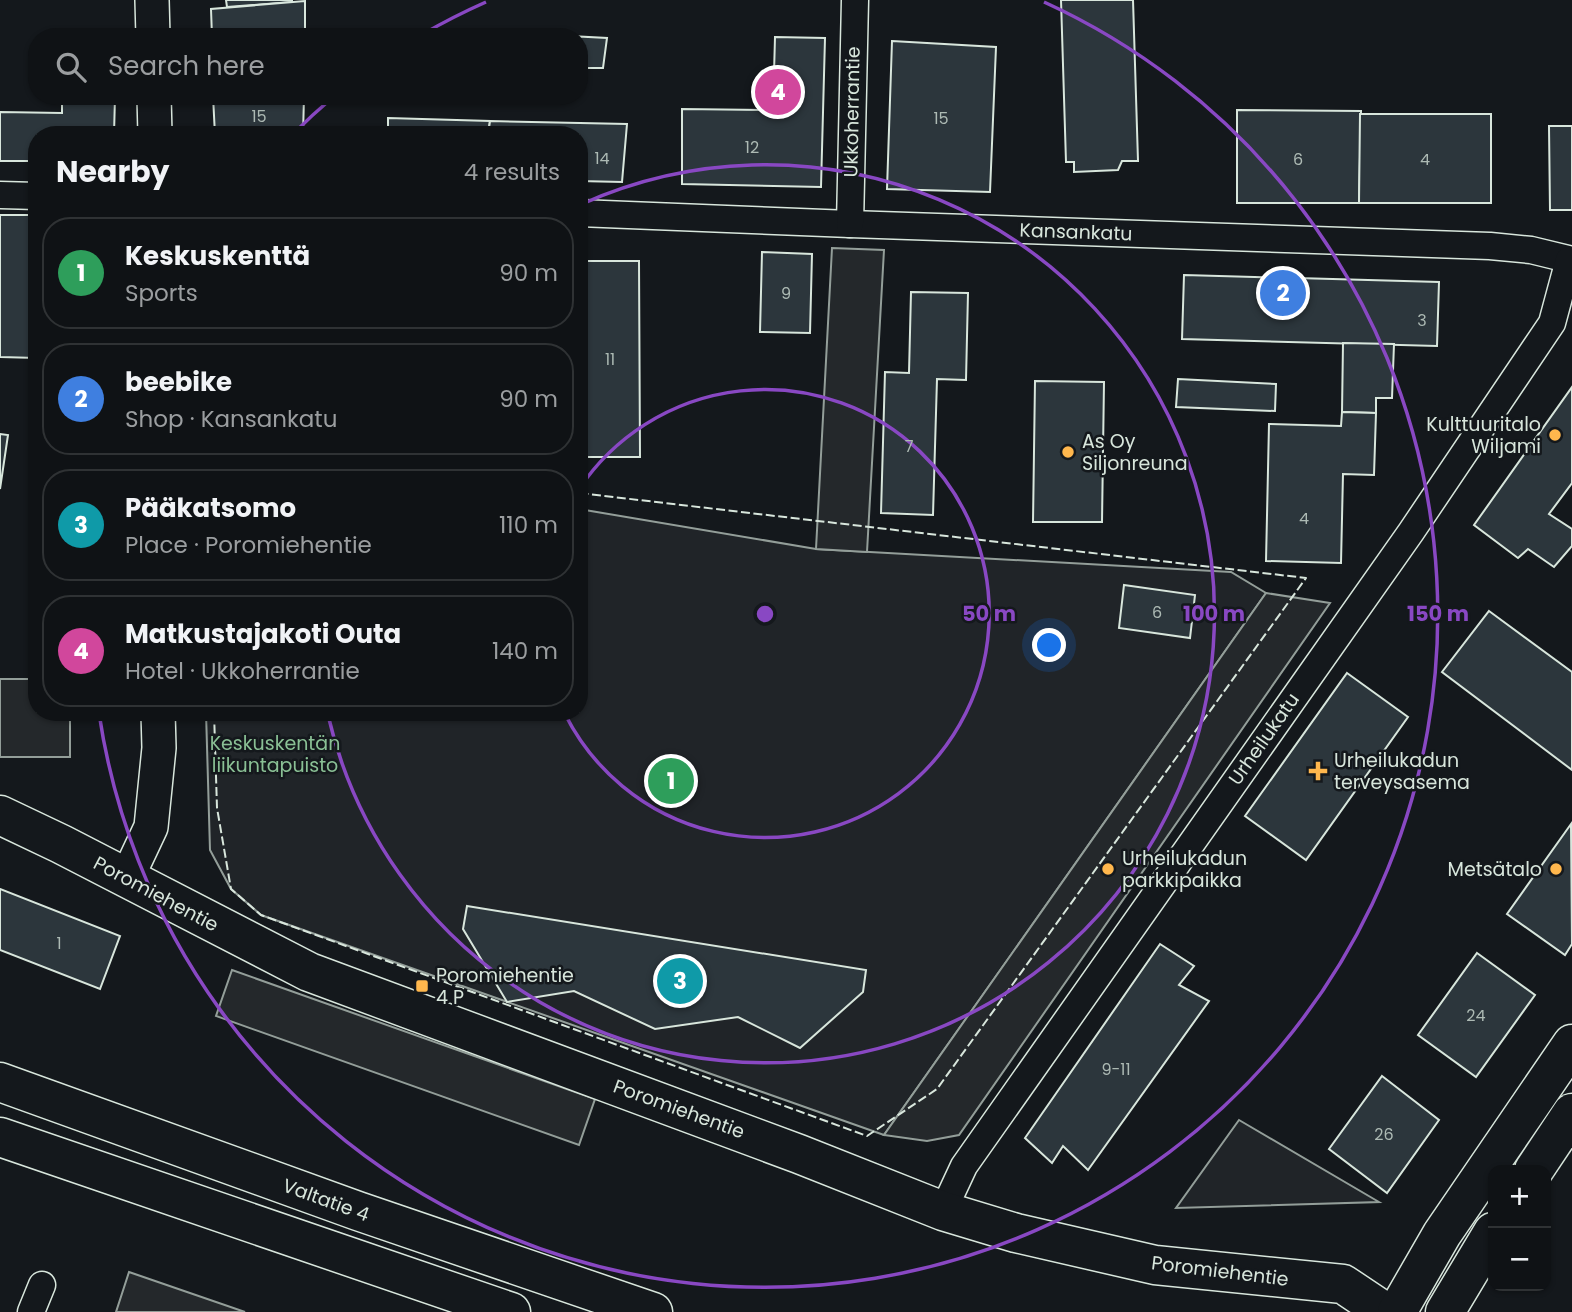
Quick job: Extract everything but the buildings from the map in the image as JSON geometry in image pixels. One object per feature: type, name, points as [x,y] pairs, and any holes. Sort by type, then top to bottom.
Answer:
[{"type":"main road","name":"Poromiehentie","points":[[0,815],[309,972],[799,1154],[943,1211],[1016,1233],[1155,1265],[1343,1284],[1385,1312]]},
{"type":"main road","points":[[1397,1312],[1441,1234],[1572,1044]]},
{"type":"main road","name":"Valtatie 4","points":[[0,1082],[358,1211],[653,1312]]},
{"type":"main road","points":[[1537,1165],[1572,1113]]},
{"type":"main road","points":[[0,1137],[511,1312]]},
{"type":"main road","points":[[1446,1312],[1488,1241]]},
{"type":"street","points":[[152,0],[153,28]]},
{"type":"street","name":"Ukkoherrantie","points":[[850,224],[855,0]]},
{"type":"street","points":[[154,105],[155,126]]},
{"type":"street","points":[[0,194],[28,195]]},
{"type":"street","name":"Kansankatu","points":[[588,213],[1490,246],[1531,250],[1571,260]]},
{"type":"street","name":"Urheilukatu","points":[[943,1211],[964,1166],[1411,532],[1552,323],[1571,260]]},
{"type":"street","points":[[127,878],[151,827],[159,748],[158,721]]},
{"type":"street","points":[[32,1312],[42,1285]]},
{"type":"green space","name":"Keskuskentän liikuntapuisto","points":[[588,511],[816,549],[1231,572],[1266,593],[884,1135],[261,915],[231,889],[210,850],[206,721],[588,721]]},
{"type":"green space","points":[[1239,1120],[1379,1202],[1176,1208]]},
{"type":"shaded area","points":[[832,248],[884,250],[867,552],[816,549]]},
{"type":"shaded area","name":"Urheilukadun parkkipaikka","points":[[1266,593],[1330,603],[959,1135],[927,1141],[884,1135]]},
{"type":"shaded area","points":[[0,679],[28,679],[28,721],[70,721],[70,757],[0,757]]},
{"type":"shaded area","points":[[232,970],[595,1099],[579,1145],[216,1016]]},
{"type":"shaded area","points":[[129,1272],[245,1312],[116,1312]]},
{"type":"fence","points":[[214,721],[217,808],[231,889],[261,915],[867,1136],[937,1089],[1306,578],[588,494]]},
{"type":"place","name":"Matkustajakoti Outa","points":[[778,92]]},
{"type":"place","name":"beebike","points":[[1283,293]]},
{"type":"place","name":"Kulttuuritalo Wiljami","points":[[1555,435]]},
{"type":"place","name":"As Oy Siljonreuna","points":[[1068,452]]},
{"type":"place","name":"Urheilukadun terveysasema","points":[[1318,771]]},
{"type":"place","name":"Keskuskenttä","points":[[671,781]]},
{"type":"place","name":"Urheilukadun parkkipaikka","points":[[1108,869]]},
{"type":"place","name":"Metsätalo","points":[[1556,869]]},
{"type":"place","name":"Pääkatsomo","points":[[680,981]]},
{"type":"place","name":"Poromiehentie 4 P","points":[[422,986]]}]
